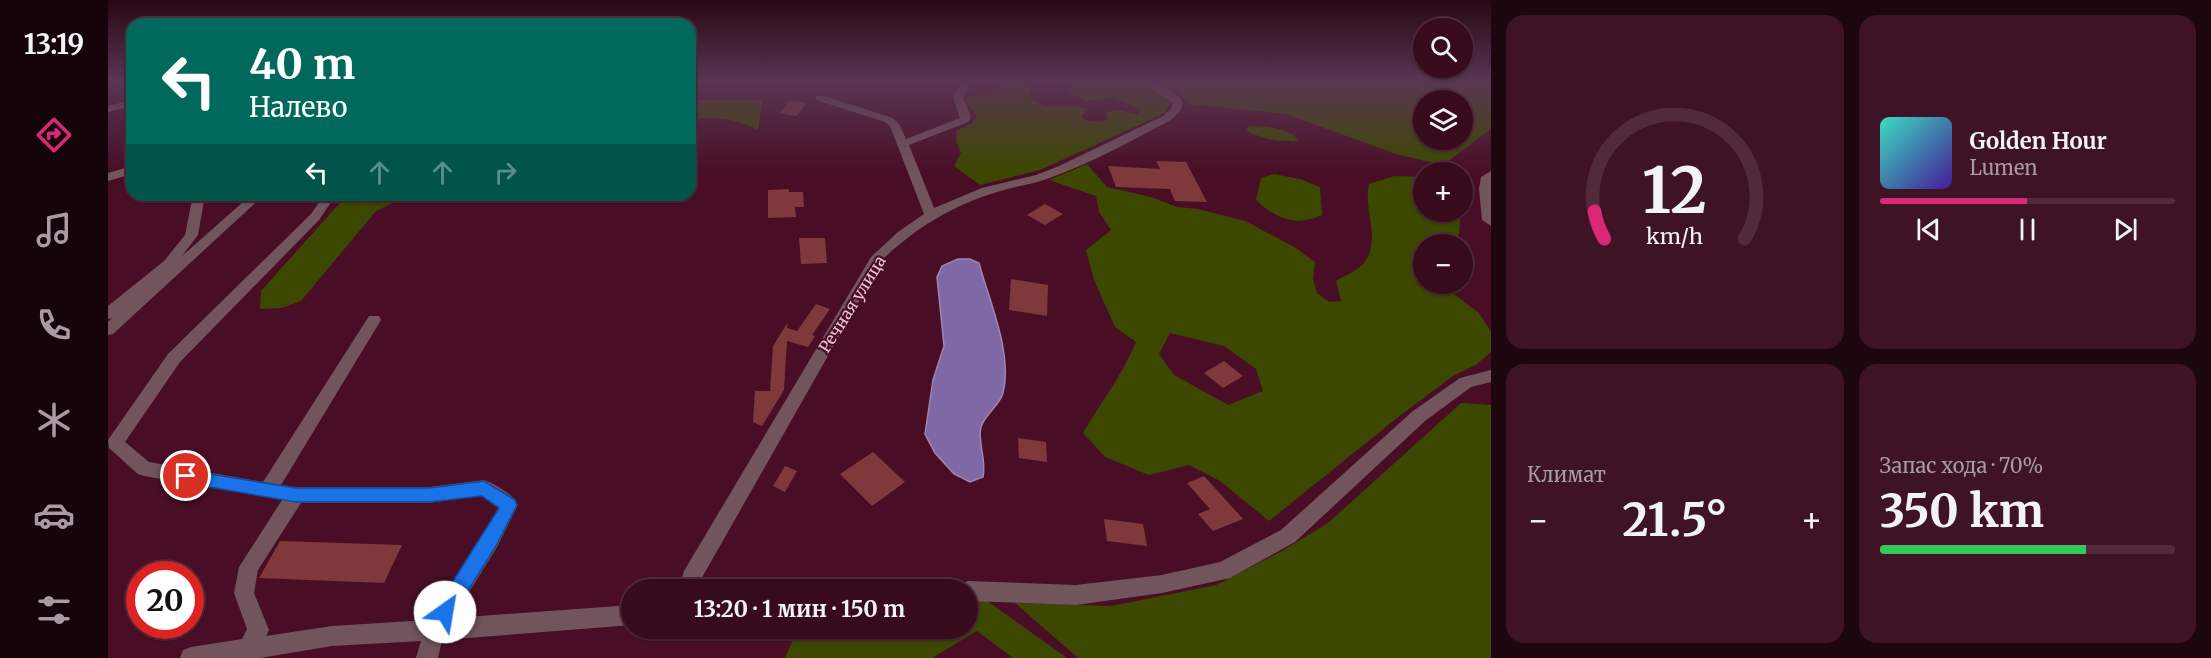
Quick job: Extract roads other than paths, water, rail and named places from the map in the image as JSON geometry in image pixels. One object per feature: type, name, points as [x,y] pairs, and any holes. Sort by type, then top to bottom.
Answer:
[{"type":"street","points":[[860,111],[889,120],[895,125],[930,213]]},
{"type":"street","points":[[902,144],[964,120],[966,117],[963,111]]},
{"type":"street","name":"Речная улица","points":[[691,579],[878,257],[901,234],[930,213],[986,190],[1045,176],[1167,118],[1175,111]]},
{"type":"street","points":[[108,177],[126,172]]},
{"type":"street","points":[[1491,175],[1488,177],[1485,189],[1488,220],[1491,222]]},
{"type":"street","points":[[108,314],[169,264],[191,235],[198,201]]},
{"type":"street","points":[[108,330],[251,201]]},
{"type":"street","points":[[326,201],[315,217],[174,358],[115,443],[144,470],[296,495],[429,495],[484,488],[509,505],[490,541],[434,630],[427,658]]},
{"type":"street","points":[[268,490],[374,320]]},
{"type":"street","points":[[978,591],[1076,595],[1162,584],[1223,571],[1288,536],[1419,416],[1466,382],[1491,376]]},
{"type":"street","points":[[249,648],[258,630],[244,593],[249,567],[296,495]]},
{"type":"street","points":[[191,658],[332,636],[621,616]]}]
